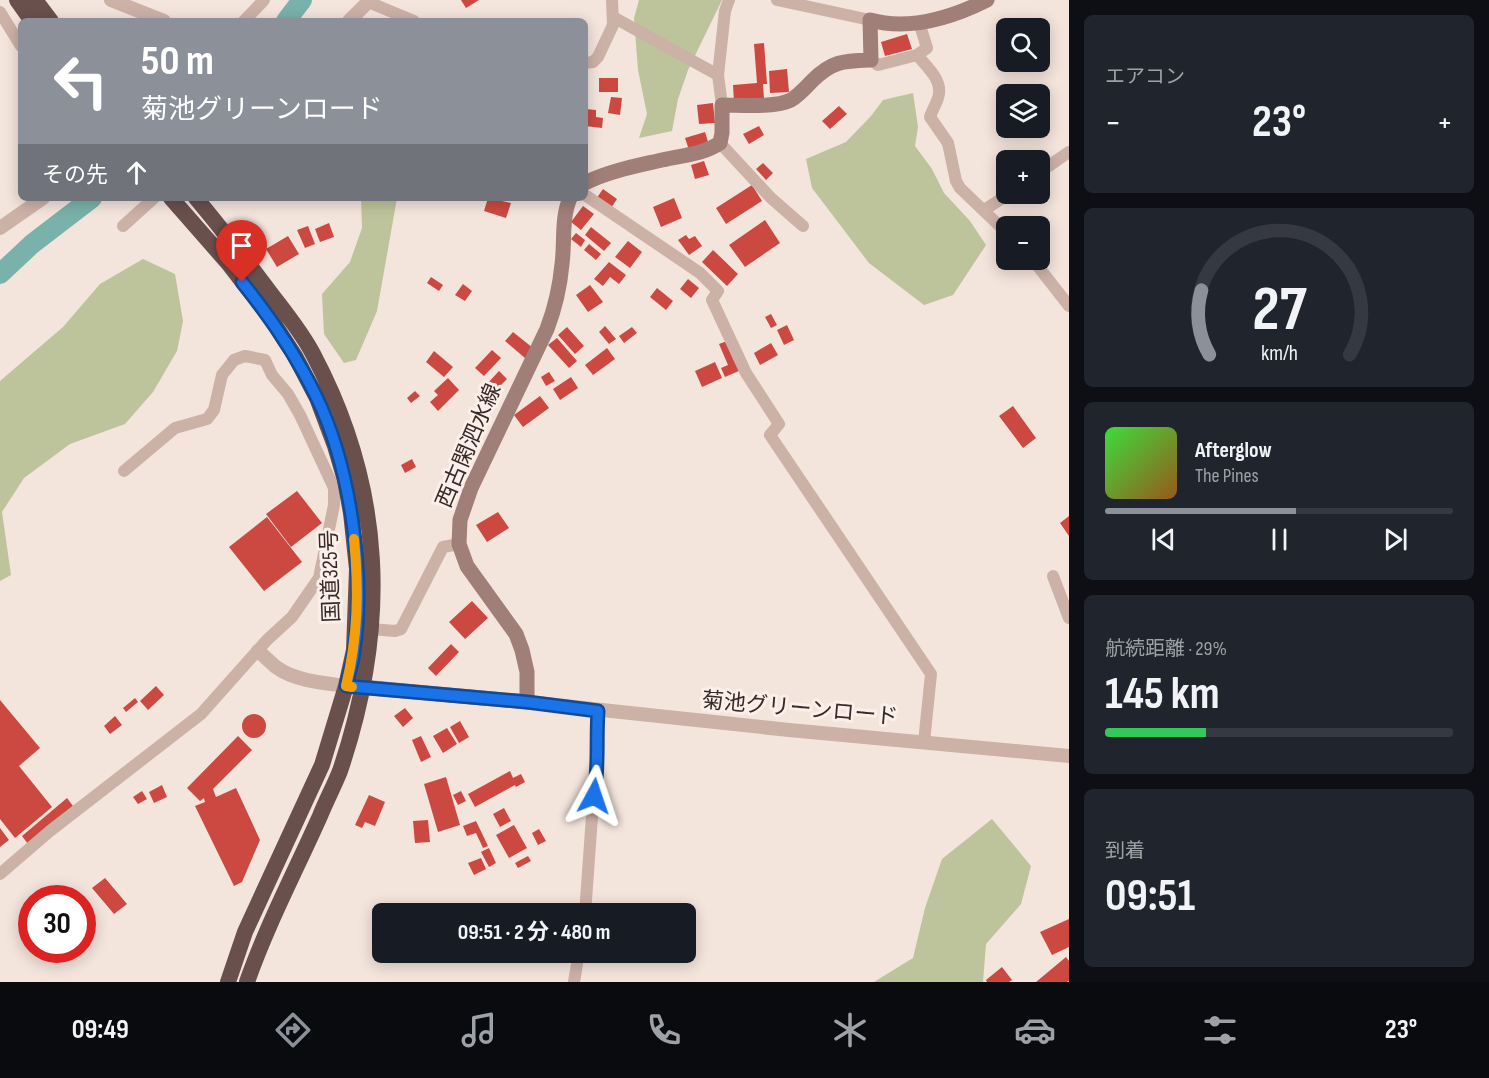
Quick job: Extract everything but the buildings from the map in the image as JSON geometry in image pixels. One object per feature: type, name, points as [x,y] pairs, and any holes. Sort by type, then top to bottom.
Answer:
[{"type":"highway","points":[[17,0],[30,18]]},
{"type":"highway","points":[[36,0],[49,18]]},
{"type":"highway","name":"国道325号","points":[[173,201],[228,263],[271,319],[295,356],[317,398],[335,446],[351,513],[357,569],[354,687],[322,765],[245,932],[228,982]]},
{"type":"highway","name":"国道325号","points":[[198,201],[299,331],[313,354],[333,397],[363,485],[373,549],[371,628],[354,687],[339,771],[307,846],[261,941],[247,982]]},
{"type":"main road","points":[[588,182],[663,159],[708,151],[720,143],[722,105],[782,103],[801,93],[824,69],[834,63],[871,60],[870,20],[897,24],[949,17],[987,0]]},
{"type":"main road","name":"西古閑泗水線","points":[[527,702],[527,672],[522,650],[516,634],[474,579],[467,566],[459,544],[460,520],[471,488],[547,329],[555,307],[562,263],[564,217],[569,201]]},
{"type":"main road","points":[[354,687],[527,702]]},
{"type":"street","points":[[247,18],[264,0]]},
{"type":"street","points":[[588,63],[598,57],[613,25],[612,0]]},
{"type":"street","points":[[722,105],[718,75],[725,11],[729,0]]},
{"type":"street","points":[[777,0],[870,20]]},
{"type":"street","points":[[117,1],[157,18]]},
{"type":"street","points":[[353,18],[369,1],[407,18]]},
{"type":"street","points":[[0,12],[18,41]]},
{"type":"street","points":[[613,17],[718,75]]},
{"type":"street","points":[[871,60],[878,65],[917,56],[927,48],[919,22]]},
{"type":"street","points":[[917,56],[938,84],[939,96],[930,117],[948,143],[956,181],[964,194],[996,222]]},
{"type":"street","points":[[720,143],[771,198],[803,226]]},
{"type":"street","points":[[1050,165],[1069,152]]},
{"type":"street","points":[[588,197],[700,273],[718,291],[712,300],[746,373],[779,424],[770,435],[932,674],[924,742]]},
{"type":"street","points":[[0,228],[39,201]]},
{"type":"street","points":[[123,226],[151,201]]},
{"type":"street","points":[[984,210],[996,202]]},
{"type":"street","points":[[1041,270],[1069,306]]},
{"type":"street","points":[[0,874],[50,831],[201,714],[292,617],[319,578],[334,505],[334,488],[300,415],[288,394],[272,375],[265,360],[245,356],[234,360],[222,375],[214,410],[207,419],[175,428],[124,471]]},
{"type":"street","points":[[371,628],[394,631],[401,628],[443,547],[459,544]]},
{"type":"street","points":[[1053,576],[1069,618]]},
{"type":"street","points":[[258,651],[277,668],[288,674],[354,687]]},
{"type":"street","name":"菊池グリーンロード","points":[[527,702],[598,711],[1069,756]]},
{"type":"street","points":[[586,903],[597,776],[598,711]]},
{"type":"street","points":[[574,982],[577,963]]},
{"type":"green space","points":[[639,0],[722,0],[688,70],[678,99],[672,131],[639,138],[647,114],[638,70],[634,18]]},
{"type":"green space","points":[[913,93],[918,127],[915,146],[932,169],[944,193],[970,221],[986,245],[953,295],[924,305],[869,263],[812,188],[806,159],[846,142],[883,100]]},
{"type":"green space","points":[[361,201],[396,201],[377,311],[356,360],[344,363],[324,334],[322,294],[350,262],[362,228]]},
{"type":"green space","points":[[143,259],[175,274],[183,321],[177,351],[153,392],[125,424],[70,444],[24,478],[2,512],[11,575],[0,581],[0,381],[63,327],[100,284]]},
{"type":"green space","points":[[992,819],[1031,866],[1021,904],[986,944],[983,982],[874,982],[913,958],[925,908],[942,859]]},
{"type":"waterway","points":[[288,18],[302,0]]},
{"type":"waterway","points":[[0,274],[32,244],[88,201]]},
{"type":"slow traffic","points":[[352,687],[346,686],[354,650],[357,608],[354,539]]},
{"type":"route","points":[[242,282],[271,319],[295,356],[317,398],[345,480],[357,569],[354,650],[346,686],[527,702],[598,711],[597,776],[594,796]]}]
